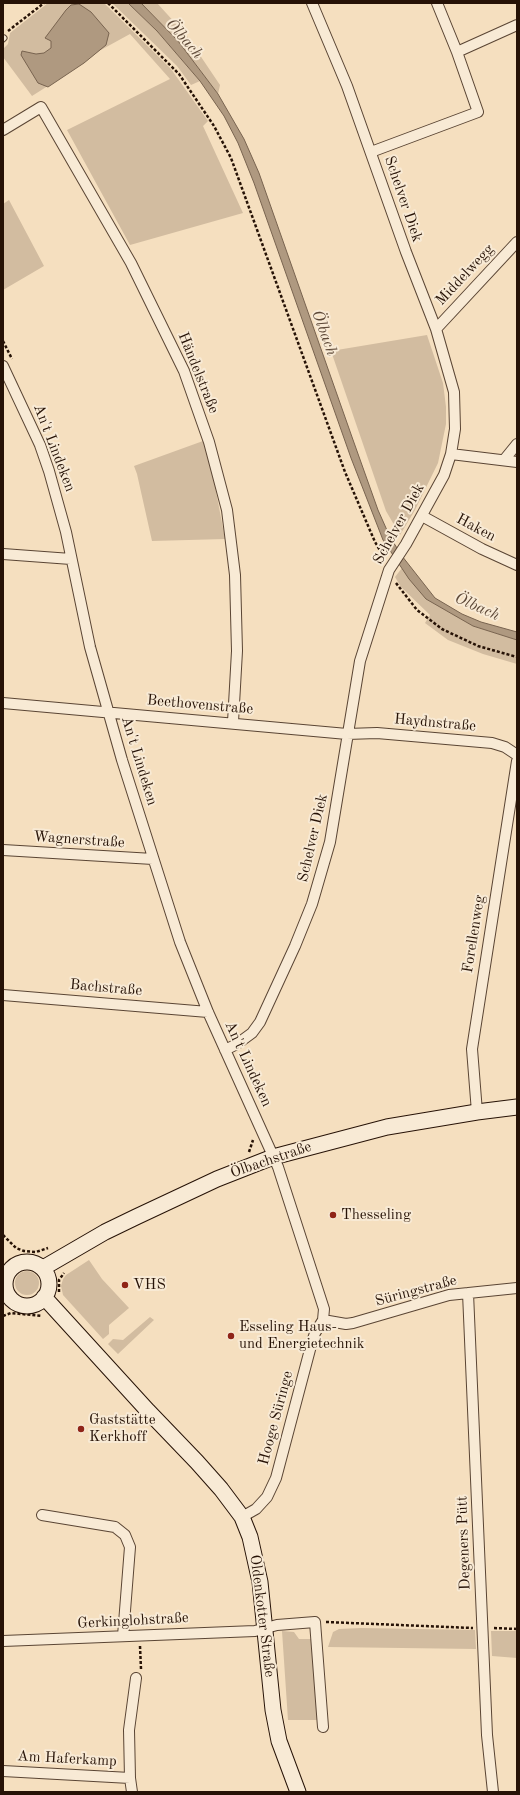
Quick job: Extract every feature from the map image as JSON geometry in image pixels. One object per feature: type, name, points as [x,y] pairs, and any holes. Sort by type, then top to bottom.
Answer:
[{"type":"street","name":"Schelver Diek","points":[[225,1050],[237,1044],[252,1033],[260,1022],[295,946],[312,904],[330,842],[360,661],[391,567],[406,544],[444,475],[451,454],[455,429],[454,392],[436,329],[406,252],[342,74],[312,3]]},
{"type":"street","points":[[370,152],[478,112],[457,52],[437,3]]},
{"type":"street","points":[[457,52],[517,25]]},
{"type":"street","name":"Händelstraße","points":[[3,130],[42,107],[131,263],[184,371],[209,442],[227,510],[235,575],[237,651],[233,722]]},
{"type":"street","name":"Middelwegg","points":[[436,329],[517,242]]},
{"type":"street","name":"An't Lindeken","points":[[3,366],[40,445],[49,471],[63,519],[90,647],[108,712],[180,942],[208,1012],[273,1156]]},
{"type":"street","points":[[504,460],[517,444]]},
{"type":"street","points":[[451,454],[517,462]]},
{"type":"street","name":"Haken","points":[[422,516],[482,549],[517,565]]},
{"type":"street","points":[[3,554],[71,559]]},
{"type":"street","name":"Beethovenstraße","points":[[3,703],[233,722],[347,734]]},
{"type":"street","name":"Haydnstraße","points":[[347,734],[377,733],[492,743],[517,755]]},
{"type":"street","name":"Forellenweg","points":[[477,1112],[472,1049],[517,761]]},
{"type":"street","name":"Wagnerstraße","points":[[3,850],[154,859]]},
{"type":"street","name":"Bachstraße","points":[[3,995],[208,1012]]},
{"type":"street","name":"Ölbachstraße","points":[[43,1268],[105,1232],[216,1179],[273,1156],[387,1127],[517,1107]]},
{"type":"street","points":[[273,1156],[324,1309],[323,1320]]},
{"type":"street","points":[[8,1262],[37,1264],[43,1268],[49,1285],[44,1297],[33,1305],[26,1305],[19,1304],[6,1297],[8,1262]]},
{"type":"street","name":"Süringstraße","points":[[323,1320],[346,1324],[353,1323],[449,1295],[517,1288]]},
{"type":"street","name":"Degeners Pütt","points":[[468,1293],[489,1762],[493,1792]]},
{"type":"street","name":"Oldenkotter Straße","points":[[44,1297],[143,1406],[197,1462],[222,1490],[242,1517],[255,1555],[273,1710],[279,1741],[298,1792]]},
{"type":"street","name":"Hooge Süringe","points":[[242,1517],[256,1509],[267,1497],[276,1478],[312,1342],[315,1333],[323,1320]]},
{"type":"street","points":[[42,1515],[115,1527],[125,1535],[130,1547],[123,1636]]},
{"type":"street","points":[[315,1622],[323,1727]]},
{"type":"street","name":"Gerkinglohstraße","points":[[3,1641],[255,1630],[315,1622]]},
{"type":"street","name":"Am Haferkamp","points":[[132,1792],[130,1778],[129,1730],[136,1678]]},
{"type":"street","name":"Am Haferkamp","points":[[3,1771],[130,1778]]},
{"type":"path","points":[[4,38],[7,32],[44,3]]},
{"type":"path","points":[[108,3],[179,74],[214,126],[231,158],[345,472],[391,567],[400,590],[417,610],[442,629],[478,646],[517,656]]},
{"type":"path","points":[[3,341],[13,360]]},
{"type":"path","points":[[3,1235],[16,1248],[24,1251],[41,1251],[50,1246]]},
{"type":"path","points":[[61,1297],[58,1286],[65,1271]]},
{"type":"path","points":[[3,1316],[17,1313],[36,1314],[45,1317]]},
{"type":"path","points":[[315,1622],[517,1629]]},
{"type":"path","points":[[136,1678],[141,1672],[140,1635]]},
{"type":"shaded area","points":[[48,3],[104,3],[171,69],[208,121],[203,126],[243,213],[130,245],[67,130],[170,79],[130,34],[99,51],[84,63],[32,96],[3,57],[3,49],[8,44],[10,33]]},
{"type":"shaded area","points":[[112,3],[128,3],[157,31],[200,81],[191,85],[177,66]]},
{"type":"shaded area","points":[[128,3],[141,3],[178,41],[218,94],[244,139],[259,173],[378,510],[390,537],[402,556],[435,598],[462,614],[481,622],[517,632],[517,640],[473,626],[426,599],[409,579],[383,540],[351,458],[254,183],[238,143],[224,116],[200,81],[157,31]]},
{"type":"shaded area","points":[[141,3],[157,3],[187,36],[220,85],[218,94],[178,41]]},
{"type":"shaded area","points":[[79,4],[91,12],[109,33],[106,45],[84,63],[48,87],[38,83],[21,55],[22,51],[36,54],[44,53],[51,48],[51,41],[45,38],[71,5]]},
{"type":"shaded area","points":[[9,200],[44,266],[3,290],[3,204]]},
{"type":"shaded area","points":[[427,335],[443,383],[446,407],[446,424],[438,463],[415,510],[400,535],[386,511],[331,351]]},
{"type":"shaded area","points":[[203,441],[215,486],[225,539],[152,541],[134,466]]},
{"type":"shaded area","points":[[402,568],[427,599],[473,626],[517,640],[517,664],[483,654],[448,640],[425,623],[430,615],[401,587],[395,577]]},
{"type":"shaded area","points":[[89,1260],[102,1279],[129,1308],[109,1325],[109,1334],[103,1339],[63,1295],[61,1286],[66,1275]]},
{"type":"shaded area","points":[[27,1271],[36,1274],[39,1283],[36,1292],[27,1295],[18,1292],[15,1283],[18,1274]]},
{"type":"shaded area","points":[[150,1317],[154,1320],[118,1354],[108,1344],[113,1339],[123,1340]]},
{"type":"shaded area","points":[[339,1629],[475,1630],[476,1649],[328,1647],[333,1632]]},
{"type":"shaded area","points":[[282,1631],[294,1632],[299,1639],[311,1639],[318,1720],[288,1720]]},
{"type":"shaded area","points":[[491,1631],[517,1631],[517,1658],[492,1656]]},
{"type":"place","name":"Thesseling","points":[[333,1215]]},
{"type":"place","name":"VHS","points":[[125,1285]]},
{"type":"place","name":"Esseling Haus- und Energietechnik","points":[[231,1336]]},
{"type":"place","name":"Gaststätte Kerkhoff","points":[[81,1429]]},
{"type":"water label","name":"Ölbach","points":[[184,39]]},
{"type":"water label","name":"Ölbach","points":[[324,333]]},
{"type":"water label","name":"Ölbach","points":[[477,607]]}]
